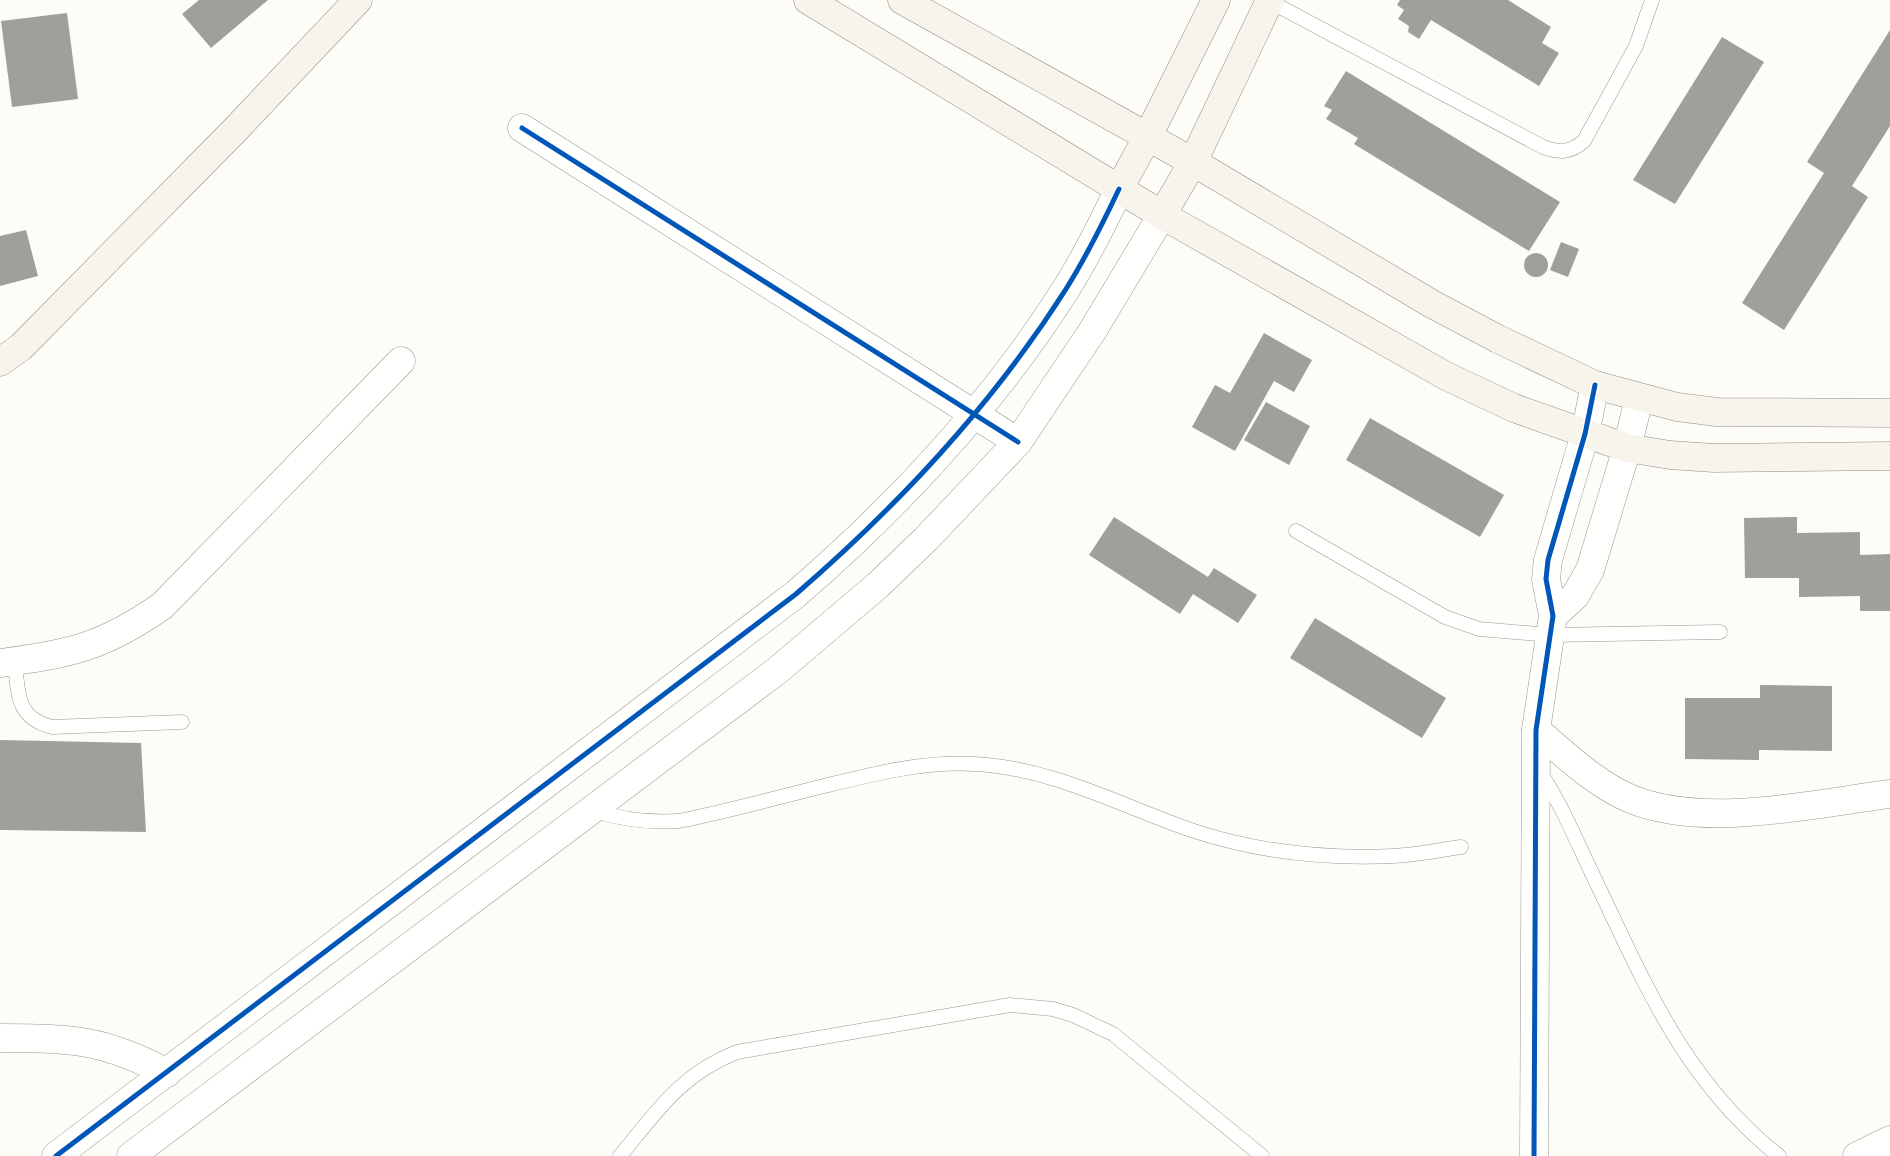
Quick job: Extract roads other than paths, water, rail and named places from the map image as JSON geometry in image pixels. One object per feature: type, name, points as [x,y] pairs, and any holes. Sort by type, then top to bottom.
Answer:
[{"type":"main road","points":[[0,362],[21,346],[236,129],[358,0]]},
{"type":"main road","points":[[808,0],[1162,215],[1446,376],[1514,408],[1627,448],[1670,455],[1714,458],[1890,456]]},
{"type":"main road","points":[[902,0],[1194,162],[1432,304],[1498,340],[1595,385],[1639,399],[1677,407],[1717,412],[1890,413]]},
{"type":"main road","points":[[1119,188],[1148,136],[1216,0]]},
{"type":"main road","points":[[1162,215],[1194,162],[1270,1]]},
{"type":"street","points":[[522,128],[1018,442]]},
{"type":"street","points":[[56,1156],[796,594],[886,512],[974,414],[1036,334],[1067,287],[1095,239],[1119,188]]},
{"type":"street","points":[[131,1156],[778,670],[828,629],[926,539],[1018,442],[1093,330],[1162,215]]},
{"type":"street","points":[[8,662],[72,652],[104,641],[134,625],[162,606],[401,360]]},
{"type":"street","points":[[1534,1156],[1536,730],[1552,626],[1546,579],[1548,560],[1584,434],[1595,385]]},
{"type":"street","points":[[1552,626],[1575,596],[1590,570],[1627,448],[1639,399]]},
{"type":"street","points":[[1536,730],[1594,779],[1631,799],[1672,811],[1724,813],[1890,794]]},
{"type":"street","points":[[0,1038],[75,1039],[107,1046],[138,1057],[167,1073]]},
{"type":"street","points":[[1857,1156],[1890,1140]]},
{"type":"lane","points":[[1270,1],[1542,147],[1564,152],[1575,148],[1584,141],[1636,46],[1652,0]]},
{"type":"lane","points":[[1296,530],[1445,617],[1479,629],[1552,626],[1720,632]]},
{"type":"lane","points":[[8,662],[22,707],[29,717],[40,724],[52,727],[182,722]]},
{"type":"lane","points":[[592,810],[620,819],[640,822],[679,821],[872,774],[923,765],[975,764],[1026,770],[1076,785],[1195,831],[1260,848],[1327,856],[1394,856],[1461,848]]},
{"type":"lane","points":[[1536,766],[1564,812],[1653,1000],[1682,1052],[1718,1099],[1761,1142],[1779,1156]]},
{"type":"lane","points":[[620,1156],[679,1086],[716,1060],[736,1052],[1010,1006],[1053,1010],[1073,1015],[1113,1034],[1262,1156]]}]
